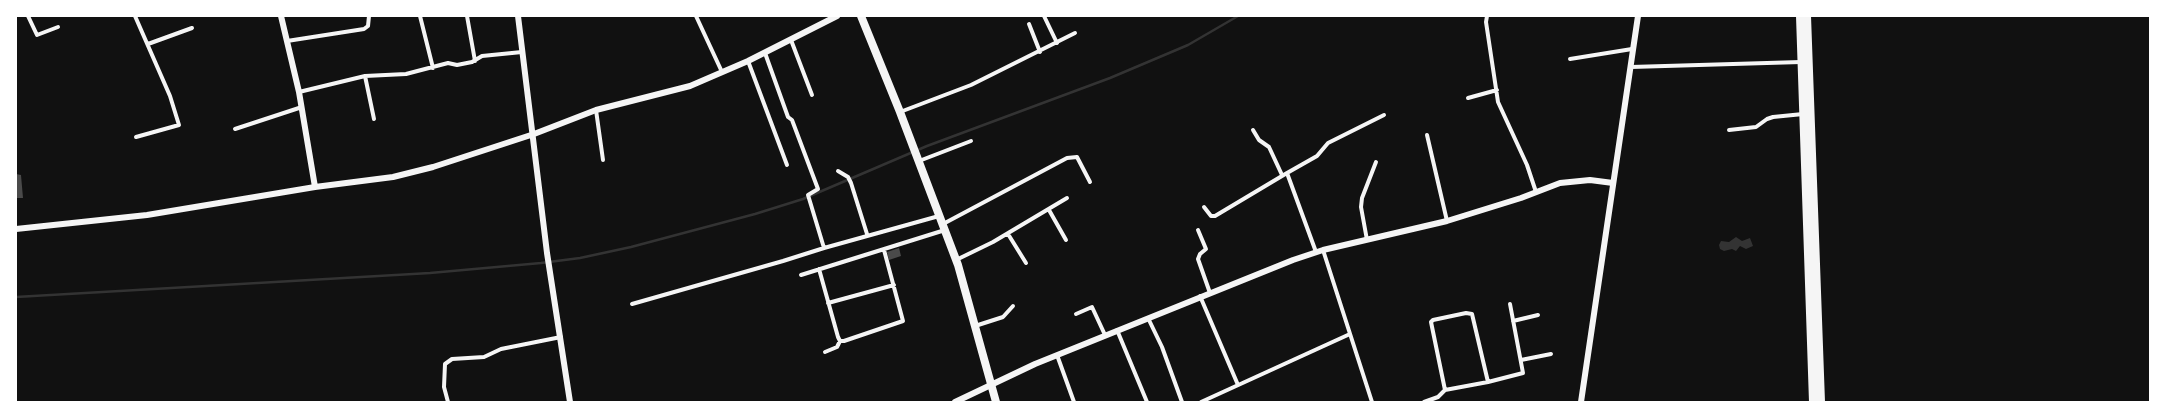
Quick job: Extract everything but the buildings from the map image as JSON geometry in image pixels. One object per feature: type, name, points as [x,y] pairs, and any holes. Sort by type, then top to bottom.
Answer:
[{"type":"main road","points":[[861,16],[900,112],[956,260],[996,402]]},
{"type":"main road","points":[[1800,16],[1813,402]]},
{"type":"main road","points":[[1807,16],[1821,402]]},
{"type":"street","points":[[28,16],[38,35],[58,27]]},
{"type":"street","points":[[135,16],[170,96],[179,125],[136,137]]},
{"type":"street","points":[[281,16],[299,92],[316,187]]},
{"type":"street","points":[[288,41],[364,29],[368,26],[369,16]]},
{"type":"street","points":[[420,16],[433,68]]},
{"type":"street","points":[[467,16],[475,60]]},
{"type":"street","points":[[518,16],[534,134],[549,268],[570,402]]},
{"type":"street","points":[[696,16],[722,72]]},
{"type":"street","points":[[16,229],[147,215],[316,187],[349,184],[420,171],[534,134],[596,110],[690,86],[765,53],[837,16]]},
{"type":"street","points":[[1044,16],[1057,43]]},
{"type":"street","points":[[1487,16],[1486,22],[1497,90],[1503,116],[1527,165],[1536,192]]},
{"type":"street","points":[[1581,402],[1638,16]]},
{"type":"street","points":[[1029,24],[1040,52]]},
{"type":"street","points":[[148,44],[192,28]]},
{"type":"street","points":[[900,112],[922,102],[971,85],[1040,52],[1075,33]]},
{"type":"street","points":[[791,40],[812,95]]},
{"type":"street","points":[[1570,59],[1632,50]]},
{"type":"street","points":[[299,92],[365,76],[406,74],[448,64],[456,65],[475,60],[482,56],[522,52]]},
{"type":"street","points":[[765,53],[788,117],[792,120],[818,189],[808,195],[824,248]]},
{"type":"street","points":[[748,61],[787,165]]},
{"type":"street","points":[[1631,67],[1801,62]]},
{"type":"street","points":[[365,76],[374,119]]},
{"type":"street","points":[[1468,98],[1497,90]]},
{"type":"street","points":[[235,129],[302,107]]},
{"type":"street","points":[[596,110],[602,160]]},
{"type":"street","points":[[1204,207],[1211,216],[1215,216],[1317,156],[1328,143],[1384,114]]},
{"type":"street","points":[[1729,130],[1756,127],[1767,119],[1774,117],[1803,114]]},
{"type":"street","points":[[1253,130],[1259,140],[1269,147],[1285,174],[1316,252]]},
{"type":"street","points":[[1427,135],[1447,221]]},
{"type":"street","points":[[918,160],[970,141]]},
{"type":"street","points":[[800,275],[884,250],[944,227],[1067,158],[1077,157],[1090,182]]},
{"type":"street","points":[[1367,240],[1362,198],[1376,162]]},
{"type":"street","points":[[838,171],[848,177],[851,183],[867,234]]},
{"type":"street","points":[[955,402],[990,384],[1116,330],[1210,292],[1316,252],[1447,221],[1560,183],[1578,180],[1613,183]]},
{"type":"street","points":[[956,260],[1008,234],[1068,198]]},
{"type":"street","points":[[1049,210],[1066,240]]},
{"type":"street","points":[[632,304],[783,261],[867,234],[939,216]]},
{"type":"street","points":[[1198,230],[1206,249],[1200,254],[1198,259],[1210,292]]},
{"type":"street","points":[[1008,234],[1026,263]]},
{"type":"street","points":[[840,341],[903,322],[884,250]]},
{"type":"street","points":[[1323,250],[1372,402]]},
{"type":"street","points":[[819,269],[840,341],[837,347],[825,352]]},
{"type":"street","points":[[828,303],[894,285]]},
{"type":"street","points":[[1200,296],[1238,386]]},
{"type":"street","points":[[1424,402],[1438,397],[1445,390],[1522,375],[1521,360],[1510,304]]},
{"type":"street","points":[[975,326],[1003,317],[1013,306]]},
{"type":"street","points":[[1076,314],[1092,307],[1105,335]]},
{"type":"street","points":[[1445,390],[1430,324],[1433,320],[1466,313],[1474,315],[1488,382]]},
{"type":"street","points":[[1513,321],[1538,316]]},
{"type":"street","points":[[1148,318],[1162,346],[1182,402]]},
{"type":"street","points":[[1116,330],[1147,402]]},
{"type":"street","points":[[1201,402],[1207,401],[1350,334]]},
{"type":"street","points":[[448,402],[444,387],[445,364],[452,359],[484,357],[501,349],[561,337]]},
{"type":"street","points":[[1521,360],[1551,354]]},
{"type":"street","points":[[1057,355],[1074,402]]},
{"type":"shaded area","points":[[1736,237],[1742,241],[1750,238],[1753,246],[1746,249],[1740,246],[1736,251],[1732,249],[1724,251],[1720,249],[1719,245],[1721,241],[1729,242]]},
{"type":"waterway","points":[[16,297],[430,273],[580,258],[631,247],[755,214],[803,199],[927,146],[1110,78],[1188,45],[1238,16]]}]
